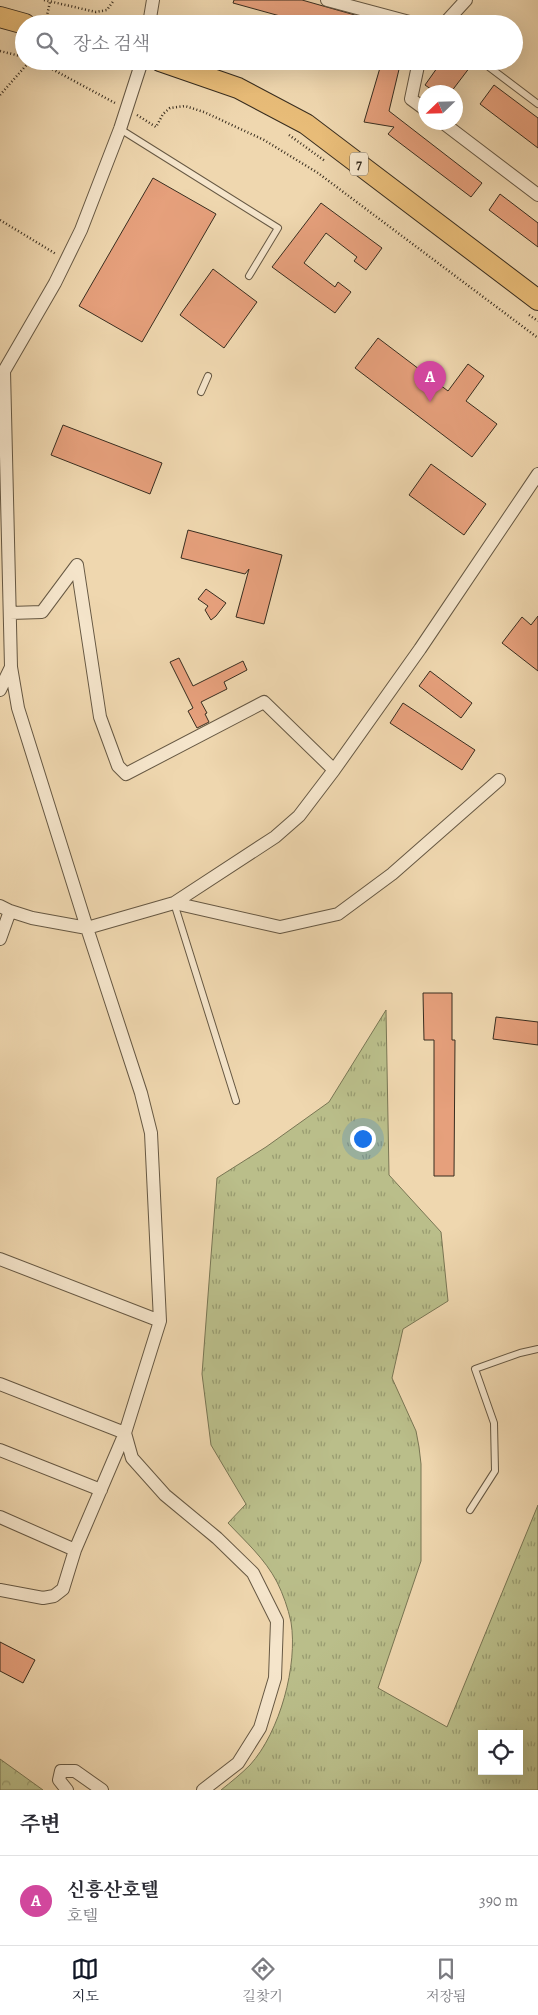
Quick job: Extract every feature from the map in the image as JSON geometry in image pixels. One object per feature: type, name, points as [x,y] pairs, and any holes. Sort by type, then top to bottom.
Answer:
[{"type":"highway","points":[[0,17],[15,21]]},
{"type":"highway","name":"7","points":[[186,70],[238,88],[306,124],[530,305]]},
{"type":"street","points":[[150,15],[153,0]]},
{"type":"street","points":[[327,0],[383,15]]},
{"type":"street","points":[[452,15],[466,0]]},
{"type":"street","points":[[0,1590],[43,1598],[54,1596],[63,1589],[75,1550],[125,1433],[160,1321],[150,1134],[147,1114],[18,708],[11,667],[2,375],[81,230],[120,130],[139,70]]},
{"type":"street","points":[[417,70],[411,99],[418,104]]},
{"type":"street","points":[[453,130],[538,195]]},
{"type":"street","points":[[0,939],[5,908],[87,928],[174,902],[275,837],[288,826],[308,805],[420,649],[538,474]]},
{"type":"street","points":[[10,613],[42,612],[77,565],[100,717],[118,766],[126,774],[264,702],[334,770]]},
{"type":"street","points":[[0,690],[11,667]]},
{"type":"street","points":[[174,902],[280,927],[338,914],[392,874],[499,780]]},
{"type":"street","points":[[0,1259],[160,1321]]},
{"type":"street","points":[[0,1384],[125,1433]]},
{"type":"street","points":[[125,1433],[132,1458],[165,1494],[217,1538],[253,1573],[276,1621],[275,1678],[260,1728],[238,1763],[204,1790]]},
{"type":"street","points":[[0,1450],[101,1490]]},
{"type":"street","points":[[0,1518],[75,1550]]},
{"type":"street","points":[[66,1790],[58,1780],[60,1771],[74,1770],[102,1790]]},
{"type":"lane","points":[[493,70],[538,104]]},
{"type":"lane","points":[[120,130],[278,228],[249,276]]},
{"type":"lane","points":[[201,392],[208,376]]},
{"type":"lane","points":[[174,902],[236,1101]]},
{"type":"lane","points":[[470,1510],[495,1470],[494,1423],[475,1370],[520,1353],[538,1349]]},
{"type":"path","points":[[44,0],[96,12],[107,10],[114,0]]},
{"type":"path","points":[[47,15],[50,2]]},
{"type":"path","points":[[0,51],[15,55]]},
{"type":"path","points":[[0,95],[22,70]]},
{"type":"path","points":[[54,70],[127,109],[156,127],[163,114],[170,108],[185,106],[204,112],[264,140],[318,173],[538,338]]},
{"type":"path","points":[[284,132],[332,166]]},
{"type":"path","points":[[0,220],[66,260]]},
{"type":"path","points":[[530,305],[538,321]]},
{"type":"green space","points":[[386,1010],[389,1175],[441,1232],[448,1301],[403,1329],[392,1378],[416,1431],[419,1447],[421,1464],[421,1561],[378,1688],[447,1727],[538,1505],[538,1790],[221,1790],[250,1765],[270,1735],[284,1697],[292,1658],[291,1622],[277,1582],[261,1558],[228,1523],[246,1504],[211,1445],[202,1374],[217,1178],[266,1147],[329,1102]]},
{"type":"green space","points":[[0,1759],[43,1790],[0,1790]]},
{"type":"building","points":[[234,0],[302,0],[355,15],[276,15],[233,3]]},
{"type":"building","points":[[379,70],[399,70],[389,111],[482,183],[471,197],[388,134],[394,127],[364,122]]},
{"type":"building","points":[[436,70],[468,70],[456,85],[425,85]]},
{"type":"building","points":[[494,85],[538,118],[538,148],[480,104]]},
{"type":"building","points":[[153,178],[216,214],[142,342],[79,306]]},
{"type":"building","points":[[500,194],[538,223],[538,247],[489,210]]},
{"type":"building","points":[[321,203],[382,248],[366,270],[354,261],[357,257],[326,233],[304,263],[335,287],[338,282],[351,292],[335,313],[272,267]]},
{"type":"building","points":[[213,269],[257,302],[224,348],[180,315]]},
{"type":"building","points":[[378,338],[448,391],[468,364],[484,376],[466,401],[497,424],[472,457],[355,368]]},
{"type":"building","points":[[63,425],[162,463],[150,494],[51,455]]},
{"type":"building","points":[[431,464],[486,504],[464,535],[409,495]]},
{"type":"building","points":[[188,530],[282,555],[264,624],[236,617],[249,569],[245,574],[181,558]]},
{"type":"building","points":[[206,589],[226,603],[211,620],[205,610],[208,606],[198,599]]},
{"type":"building","points":[[538,616],[538,671],[502,643],[522,617],[531,625]]},
{"type":"building","points":[[179,658],[193,686],[243,661],[247,670],[224,682],[227,689],[201,702],[209,722],[197,728],[188,711],[193,708],[170,662]]},
{"type":"building","points":[[430,671],[472,703],[461,718],[419,686]]},
{"type":"building","points":[[403,703],[475,750],[462,770],[390,723]]},
{"type":"building","points":[[423,993],[452,993],[452,1040],[455,1040],[454,1176],[434,1176],[434,1040],[424,1040]]},
{"type":"building","points":[[496,1017],[538,1022],[538,1045],[493,1039]]},
{"type":"building","points":[[0,1642],[35,1660],[23,1683],[0,1671]]},
{"type":"place","name":"신흥산호텔","points":[[430,402]]}]
